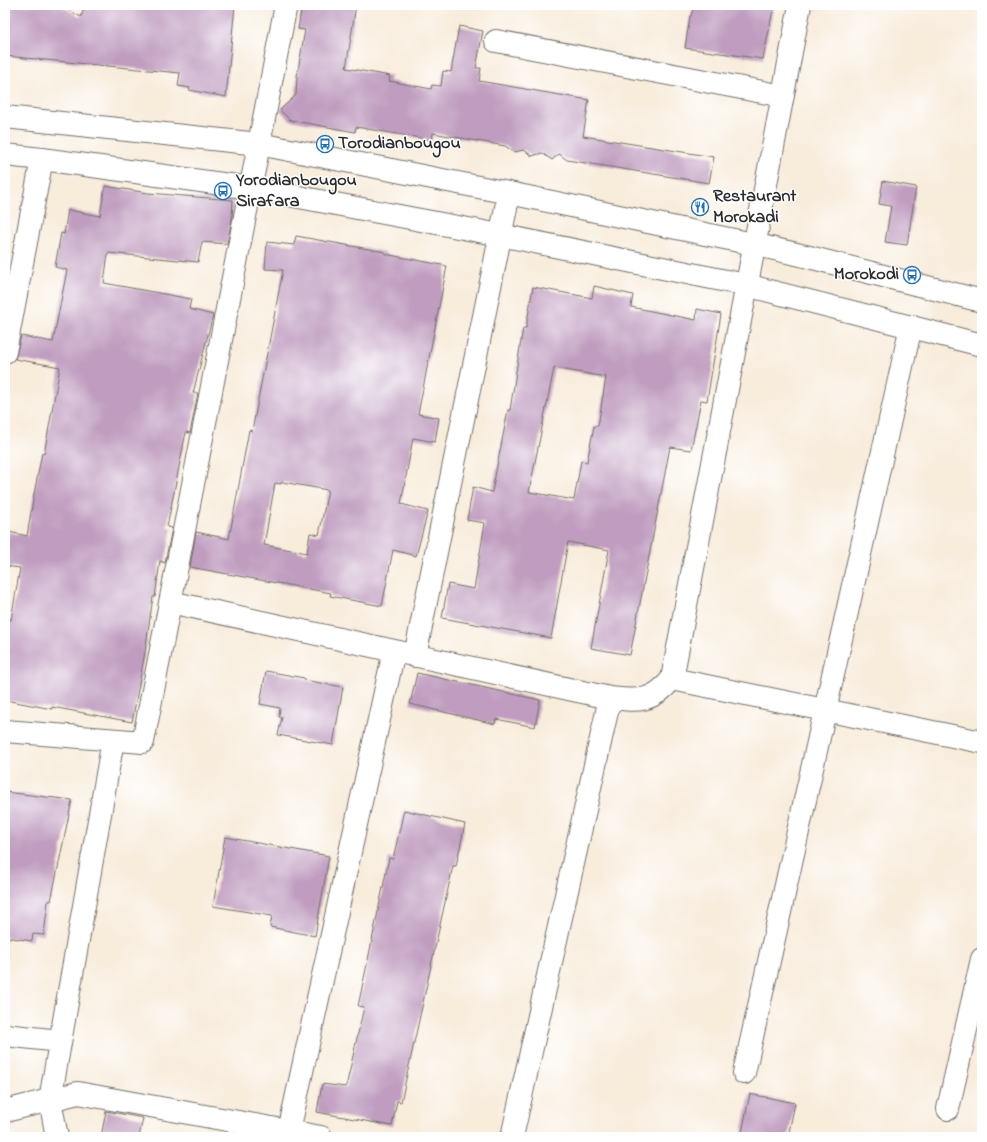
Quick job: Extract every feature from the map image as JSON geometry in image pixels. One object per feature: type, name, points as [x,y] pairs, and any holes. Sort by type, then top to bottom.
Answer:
[{"type":"street","points":[[5,731],[143,742],[286,5]]},
{"type":"street","points":[[170,602],[610,698],[633,701],[651,697],[663,690],[672,680],[800,5]]},
{"type":"street","points":[[496,41],[783,96]]},
{"type":"street","points":[[5,117],[259,144],[509,193],[754,244],[982,301]]},
{"type":"street","points":[[5,155],[251,188],[500,236],[746,285],[982,345]]},
{"type":"street","points":[[5,352],[42,159]]},
{"type":"street","points":[[415,656],[509,193]]},
{"type":"street","points":[[744,1073],[911,326]]},
{"type":"street","points":[[289,1131],[394,651]]},
{"type":"street","points":[[672,680],[982,742]]},
{"type":"street","points":[[512,1137],[610,698]]},
{"type":"street","points":[[58,1137],[50,1100],[113,740]]},
{"type":"street","points":[[948,1109],[982,959]]},
{"type":"street","points":[[5,1035],[60,1041]]},
{"type":"street","points":[[5,1111],[78,1092],[321,1137]]},
{"type":"building","points":[[5,5],[59,5],[81,17],[85,5],[235,5],[226,97],[189,90],[190,88],[178,86],[180,73],[5,56]]},
{"type":"building","points":[[302,5],[356,5],[346,68],[390,76],[389,81],[431,89],[432,85],[441,86],[443,71],[451,72],[459,26],[483,31],[476,68],[481,68],[479,81],[589,100],[583,136],[714,157],[709,183],[567,160],[559,154],[552,160],[542,153],[532,156],[524,150],[514,152],[505,146],[433,133],[432,140],[356,127],[355,132],[290,120],[280,110],[296,95],[297,76],[305,30],[298,29]]},
{"type":"building","points":[[694,5],[774,5],[763,59],[685,48],[690,16]]},
{"type":"building","points":[[883,181],[916,187],[907,245],[885,242],[891,206],[879,204]]},
{"type":"building","points":[[105,186],[148,193],[233,200],[232,219],[227,244],[202,242],[198,262],[108,253],[104,283],[191,299],[189,309],[213,315],[193,393],[198,393],[190,433],[186,432],[167,527],[172,528],[165,563],[160,561],[155,597],[153,597],[145,652],[132,722],[5,700],[5,619],[11,620],[20,568],[5,566],[5,556],[9,532],[27,536],[60,367],[15,359],[21,336],[53,342],[67,270],[55,267],[61,233],[64,234],[68,210],[100,216]]},
{"type":"building","points":[[296,236],[385,252],[385,254],[447,266],[418,414],[439,418],[435,442],[413,438],[401,504],[428,511],[416,556],[393,550],[382,606],[330,596],[331,593],[190,567],[196,532],[229,539],[249,430],[252,431],[283,270],[265,269],[267,242],[294,245]],"holes":[[[282,482],[328,490],[319,535],[310,533],[307,553],[264,545],[275,483],[281,484]]]},
{"type":"building","points":[[594,286],[633,295],[631,307],[696,320],[697,309],[721,314],[707,401],[701,400],[691,450],[670,447],[630,655],[591,648],[609,550],[568,542],[551,638],[442,618],[448,584],[474,589],[485,523],[467,520],[473,487],[492,492],[508,410],[510,410],[523,328],[526,328],[533,287],[592,298]],"holes":[[[554,368],[606,377],[598,426],[594,426],[587,462],[581,461],[574,500],[529,492]]]},
{"type":"building","points":[[266,671],[343,687],[333,745],[278,735],[282,717],[279,717],[280,708],[260,704]]},
{"type":"building","points":[[417,673],[540,700],[535,727],[496,719],[495,724],[410,704]]},
{"type":"building","points":[[5,792],[72,800],[51,901],[48,901],[44,935],[33,934],[32,941],[5,937]]},
{"type":"building","points":[[404,810],[465,824],[456,866],[453,866],[401,1102],[397,1101],[392,1126],[317,1112],[322,1084],[346,1087],[364,1007],[358,1006],[389,858],[393,859]]},
{"type":"building","points":[[225,837],[329,856],[315,936],[270,927],[272,916],[213,906]]},
{"type":"building","points":[[750,1094],[795,1103],[788,1137],[741,1137]]},
{"type":"building","points":[[106,1111],[143,1118],[139,1137],[101,1137]]},
{"type":"place","name":"Torodianbougou","points":[[325,144]]},
{"type":"place","name":"Yorodianbougou Sirafara","points":[[223,191]]},
{"type":"place","name":"Restaurant Morokadi","points":[[700,207]]},
{"type":"place","name":"Morokodi","points":[[912,275]]}]
